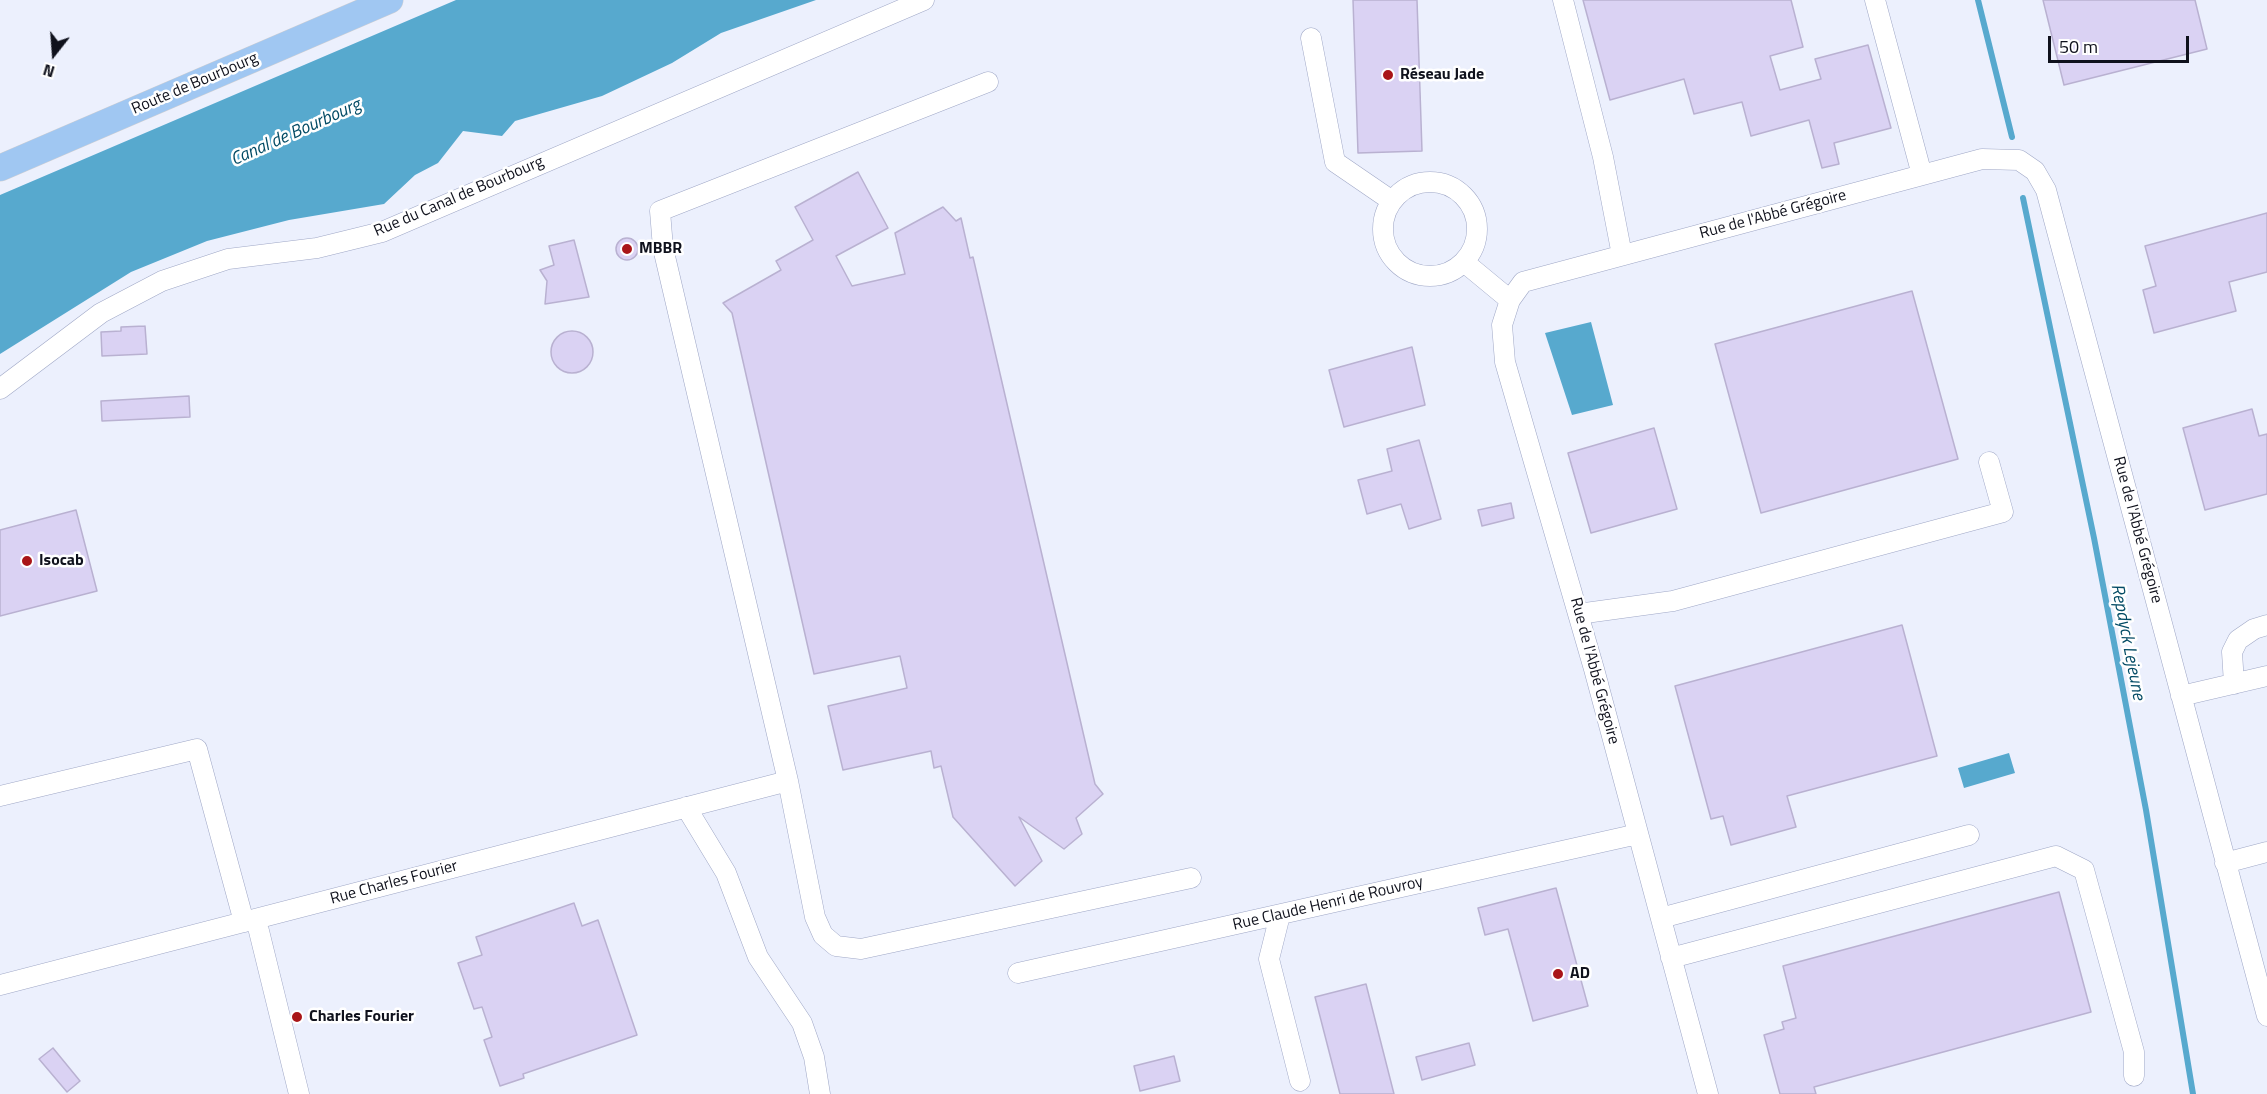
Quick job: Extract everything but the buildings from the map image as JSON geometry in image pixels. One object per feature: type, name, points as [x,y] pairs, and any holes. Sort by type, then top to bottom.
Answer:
[{"type":"main road","name":"Route de Bourbourg","points":[[0,168],[390,0]]},
{"type":"street","name":"Rue du Canal de Bourbourg","points":[[0,389],[101,313],[162,281],[228,259],[326,246],[382,232],[924,0]]},
{"type":"street","points":[[1563,0],[1603,157],[1622,255]]},
{"type":"street","points":[[1875,0],[1922,175]]},
{"type":"street","points":[[1311,38],[1335,162],[1392,201]]},
{"type":"street","points":[[988,82],[660,211],[663,248],[788,781],[818,927],[829,941],[844,949],[861,949],[1191,878]]},
{"type":"street","name":"Rue de l'Abbé Grégoire","points":[[1708,1094],[1578,614],[1505,362],[1502,325],[1509,300],[1523,282],[1982,159],[2004,158],[2028,165],[2044,184],[2225,863],[2261,974],[2267,1016]]},
{"type":"street","points":[[1433,181],[1448,185],[1461,193],[1475,213],[1478,225],[1475,245],[1464,262],[1453,271],[1439,276],[1411,273],[1399,265],[1390,254],[1384,241],[1385,213],[1392,201],[1403,190],[1417,183],[1433,181]]},
{"type":"street","points":[[1464,262],[1509,300]]},
{"type":"street","points":[[1578,614],[1673,601],[2003,512],[1989,462]]},
{"type":"street","points":[[2234,684],[2232,652],[2238,640],[2254,628],[2267,625]]},
{"type":"street","points":[[2181,696],[2267,676]]},
{"type":"street","points":[[0,796],[197,748],[250,920],[299,1094]]},
{"type":"street","name":"Rue Charles Fourier","points":[[0,985],[788,781]]},
{"type":"street","points":[[686,807],[729,879],[758,957],[802,1023],[814,1058],[820,1094]]},
{"type":"street","name":"Rue Claude Henri de Rouvroy","points":[[1018,973],[1638,834]]},
{"type":"street","points":[[1660,918],[1969,835]]},
{"type":"street","points":[[2225,863],[2267,852]]},
{"type":"street","points":[[1671,958],[2056,856],[2084,870],[2134,1052],[2134,1076]]},
{"type":"street","points":[[1280,915],[1269,959],[1300,1081]]},
{"type":"water","name":"Canal de Bourbourg","points":[[456,0],[816,0],[721,33],[672,63],[602,96],[515,121],[502,136],[463,131],[438,163],[415,175],[384,204],[289,220],[207,241],[131,272],[0,354],[0,195]]},
{"type":"water","points":[[1591,322],[1613,405],[1572,415],[1545,333]]},
{"type":"water","points":[[2009,753],[2015,773],[1964,788],[1958,768]]},
{"type":"waterway","name":"Repdyck Lejeune","points":[[1978,0],[2012,137]]},
{"type":"waterway","name":"Repdyck Lejeune","points":[[2023,198],[2094,538],[2146,810],[2193,1094]]},
{"type":"place","name":"Réseau Jade","points":[[1388,75]]},
{"type":"place","name":"MBBR","points":[[627,249]]},
{"type":"place","name":"Isocab","points":[[27,561]]},
{"type":"place","name":"AD","points":[[1558,974]]},
{"type":"place","name":"Charles Fourier","points":[[297,1017]]}]
